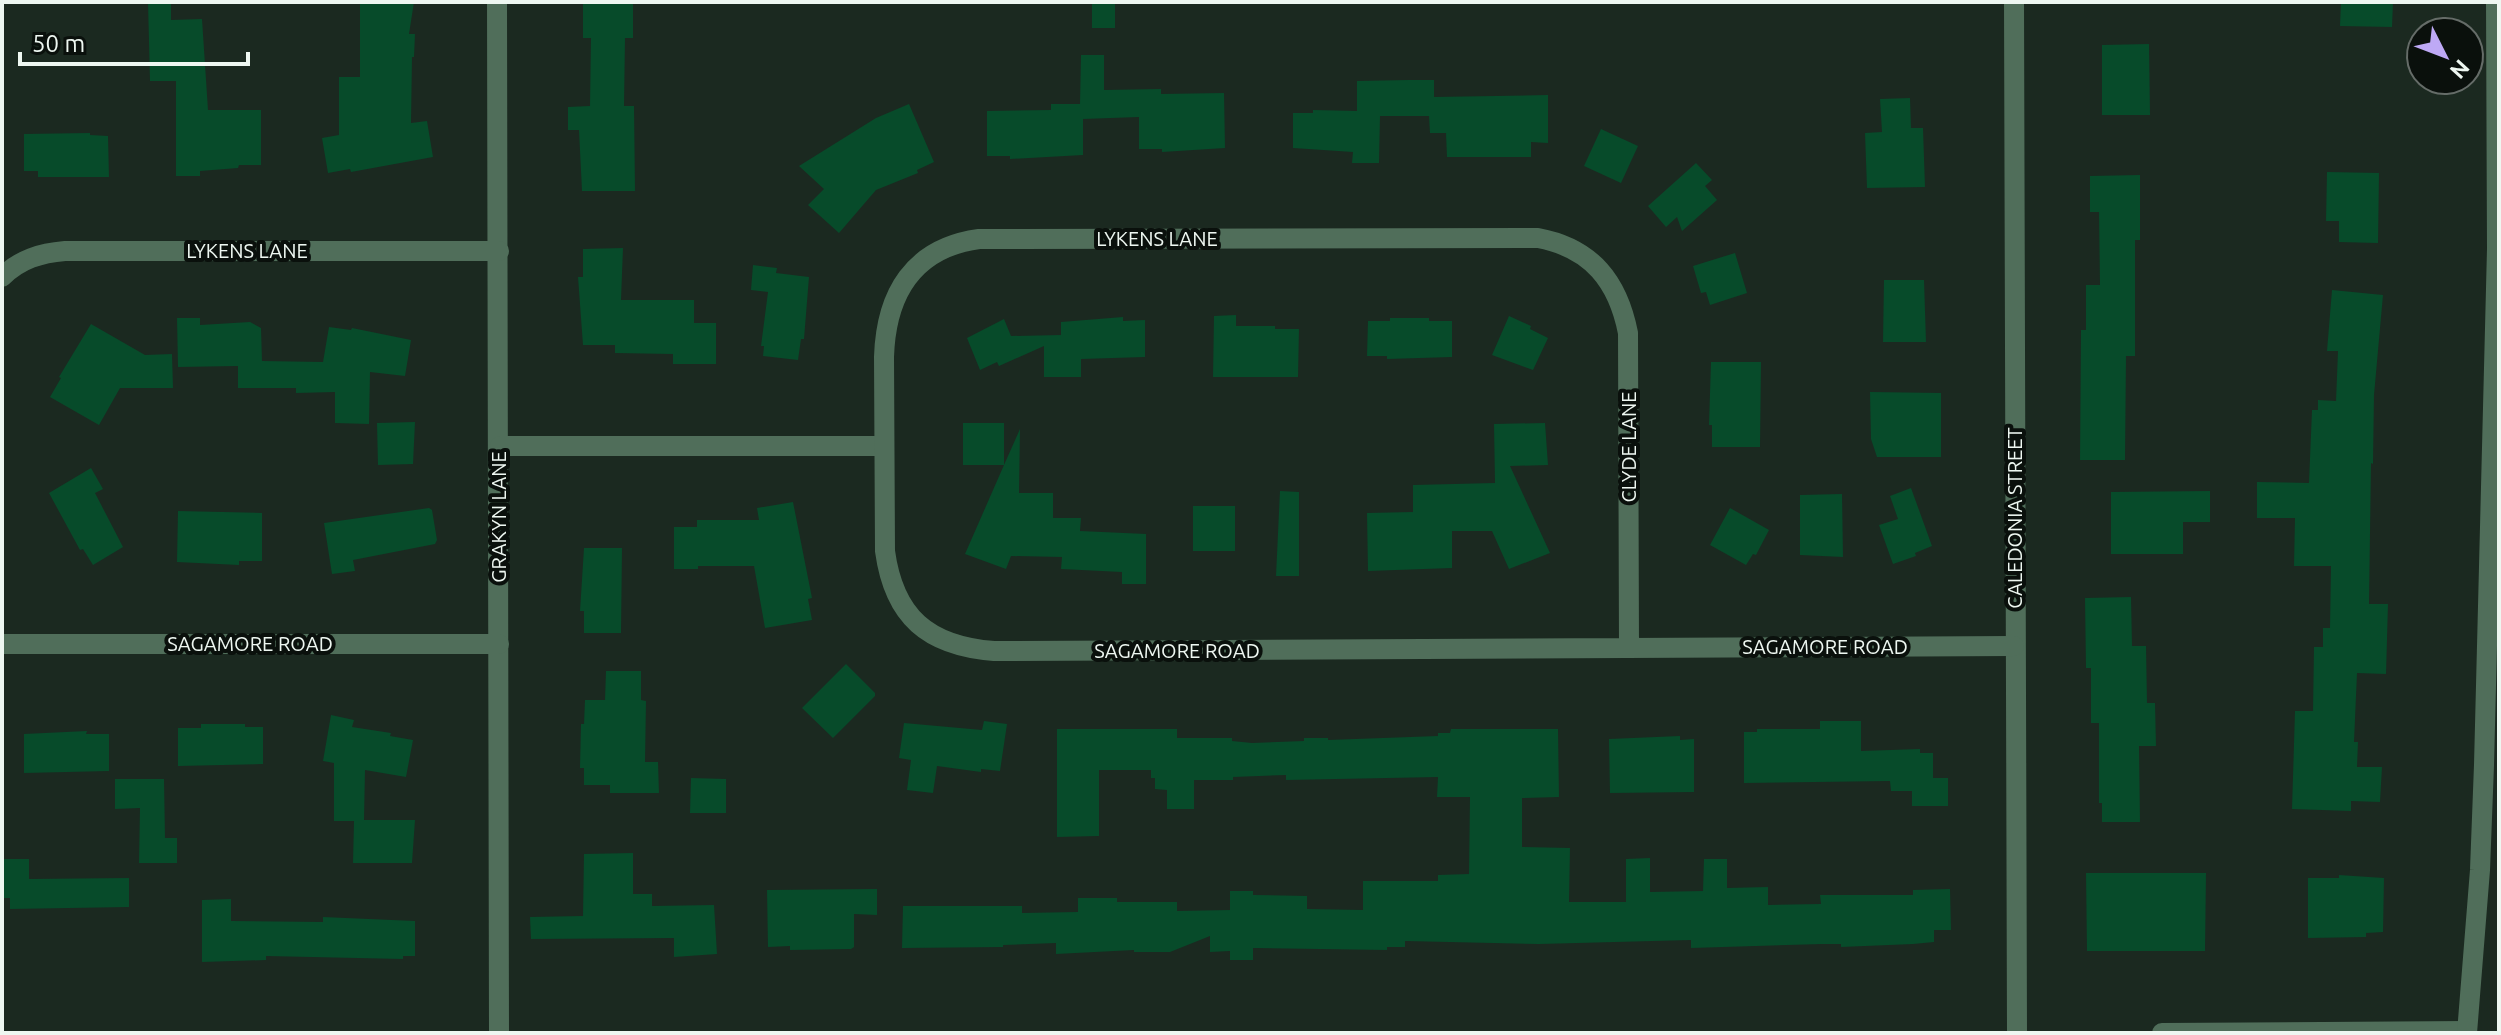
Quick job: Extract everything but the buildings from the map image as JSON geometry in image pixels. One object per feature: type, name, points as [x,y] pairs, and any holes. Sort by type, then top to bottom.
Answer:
[{"type":"street","name":"GRAKYN LANE","points":[[497,2],[499,1033]]},
{"type":"street","name":"CALEDONIA STREET","points":[[2014,2],[2017,1033]]},
{"type":"street","points":[[2162,1033],[2467,1032],[2475,962],[2483,780],[2497,249],[2496,2]]},
{"type":"street","name":"LYKENS LANE","points":[[883,446],[885,335],[894,297],[911,274],[934,253],[965,241],[1538,238],[1555,241],[1587,258]]},
{"type":"street","name":"LYKENS LANE","points":[[2,277],[21,262],[35,256],[65,251],[499,251]]},
{"type":"street","name":"CLYDE LANE","points":[[1587,258],[1616,291],[1628,333],[1629,648]]},
{"type":"street","points":[[500,446],[883,446]]},
{"type":"street","name":"SAGAMORE ROAD","points":[[883,446],[885,551],[889,576],[898,599],[928,633],[946,643],[968,649],[1194,652],[2014,646]]},
{"type":"street","name":"SAGAMORE ROAD","points":[[2,644],[499,644]]}]
